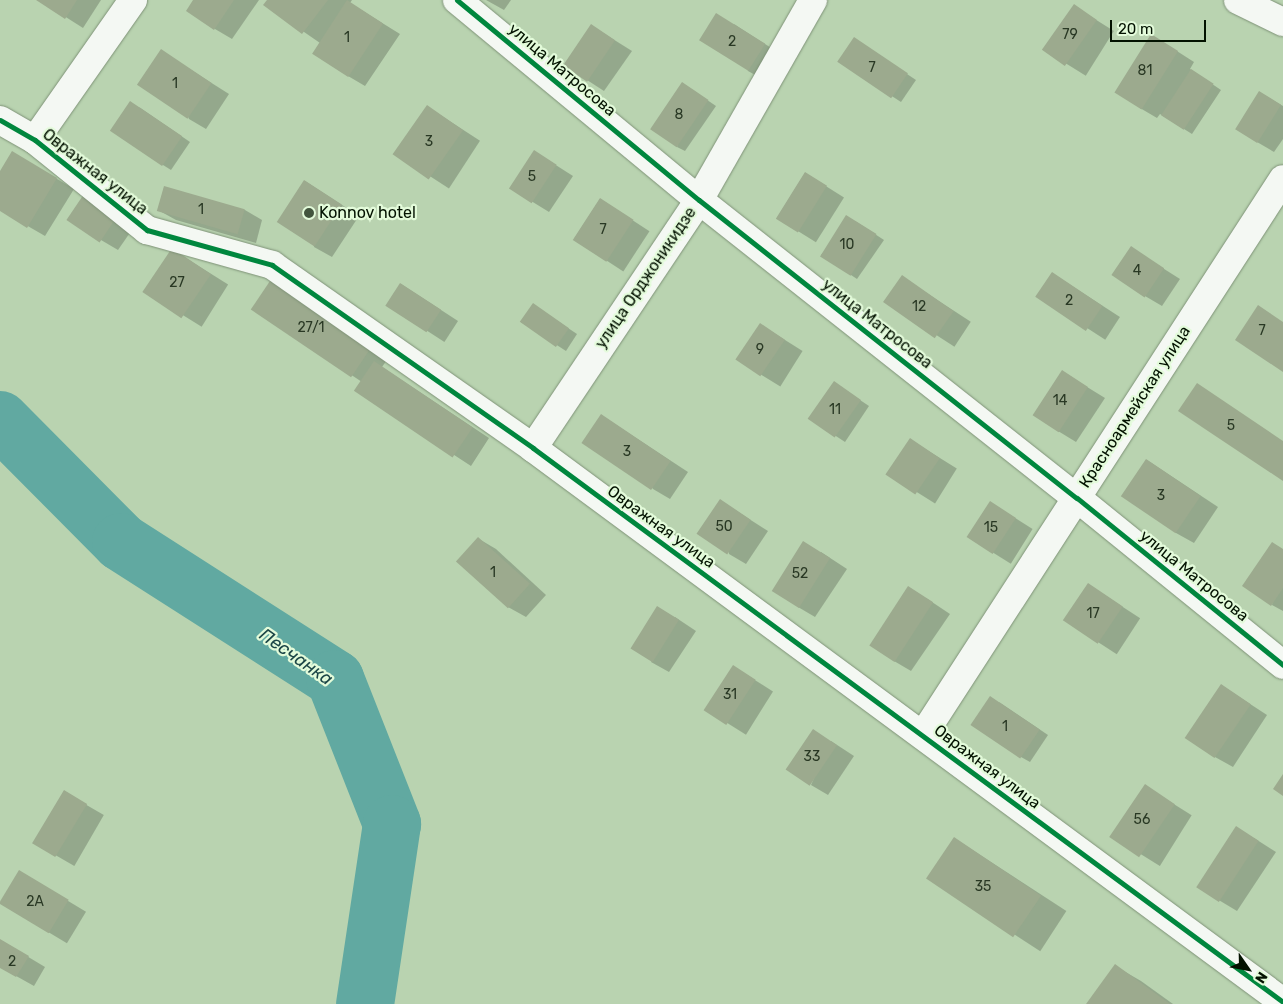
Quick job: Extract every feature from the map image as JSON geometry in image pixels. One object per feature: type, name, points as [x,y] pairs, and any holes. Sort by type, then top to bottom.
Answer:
[{"type":"street","points":[[35,140],[134,0]]},
{"type":"street","name":"улица Матросова","points":[[457,0],[699,200],[1077,498],[1283,665]]},
{"type":"street","name":"улица Орджоникидзе","points":[[533,448],[699,200],[813,0]]},
{"type":"street","points":[[1238,0],[1283,22]]},
{"type":"street","name":"Овражная улица","points":[[0,120],[35,140],[147,230],[272,265],[533,448],[1283,1002]]},
{"type":"street","name":"Красноармейская улица","points":[[923,735],[1283,179]]},
{"type":"building","points":[[36,0],[77,0],[65,19]]},
{"type":"building","points":[[193,0],[234,0],[214,30],[186,11]]},
{"type":"building","points":[[267,0],[328,0],[302,34],[263,5]]},
{"type":"building","points":[[347,0],[383,23],[348,77],[312,54]]},
{"type":"building","points":[[1074,4],[1097,20],[1065,66],[1042,50]]},
{"type":"building","points":[[716,13],[765,44],[748,71],[699,40]]},
{"type":"building","points":[[591,24],[615,40],[587,82],[563,65]]},
{"type":"building","points":[[1151,34],[1178,51],[1142,109],[1114,93]]},
{"type":"building","points":[[854,37],[908,73],[891,98],[837,62]]},
{"type":"building","points":[[161,49],[212,83],[188,119],[137,85]]},
{"type":"building","points":[[1191,69],[1214,84],[1184,130],[1161,115]]},
{"type":"building","points":[[682,82],[709,100],[677,147],[650,129]]},
{"type":"building","points":[[1259,91],[1281,105],[1257,143],[1235,129]]},
{"type":"building","points":[[130,101],[182,136],[162,166],[110,131]]},
{"type":"building","points":[[427,105],[463,130],[429,179],[393,154]]},
{"type":"building","points":[[534,150],[557,165],[532,203],[509,189]]},
{"type":"building","points":[[12,151],[57,178],[27,228],[0,211],[0,171]]},
{"type":"building","points":[[805,172],[827,186],[798,232],[776,219]]},
{"type":"building","name":"Konnov hotel","points":[[304,180],[342,205],[315,246],[277,222]]},
{"type":"building","points":[[164,186],[245,209],[238,234],[157,211]]},
{"type":"building","points":[[86,191],[119,213],[100,242],[66,220]]},
{"type":"building","points":[[600,198],[634,220],[606,262],[573,240]]},
{"type":"building","points":[[846,215],[877,234],[851,276],[820,257]]},
{"type":"building","points":[[1131,246],[1164,268],[1145,297],[1111,275]]},
{"type":"building","points":[[172,248],[211,274],[181,318],[142,292]]},
{"type":"building","points":[[1052,272],[1103,306],[1086,331],[1035,297]]},
{"type":"building","points":[[902,275],[954,311],[935,338],[883,302]]},
{"type":"building","points":[[272,278],[372,346],[351,377],[251,310]]},
{"type":"building","points":[[400,283],[441,310],[426,332],[385,306]]},
{"type":"building","points":[[533,303],[569,328],[556,347],[520,322]]},
{"type":"building","points":[[1258,305],[1283,322],[1283,372],[1235,340]]},
{"type":"building","points":[[760,323],[785,340],[760,376],[735,359]]},
{"type":"building","points":[[374,361],[473,428],[453,457],[354,391]]},
{"type":"building","points":[[1062,370],[1088,387],[1059,432],[1033,415]]},
{"type":"building","points":[[834,381],[861,400],[835,438],[808,419]]},
{"type":"building","points":[[1197,383],[1283,441],[1283,481],[1178,411]]},
{"type":"building","points":[[601,414],[671,461],[651,490],[581,443]]},
{"type":"building","points":[[910,438],[940,458],[915,495],[885,474]]},
{"type":"building","points":[[1146,459],[1201,496],[1176,533],[1121,496]]},
{"type":"building","points":[[720,499],[751,520],[727,555],[697,534]]},
{"type":"building","points":[[990,501],[1016,518],[993,554],[967,537]]},
{"type":"building","points":[[478,537],[530,584],[508,608],[456,562]]},
{"type":"building","points":[[803,541],[830,558],[799,608],[772,591]]},
{"type":"building","points":[[1272,542],[1283,549],[1283,588],[1271,606],[1242,586]]},
{"type":"building","points":[[1088,583],[1123,606],[1098,644],[1063,620]]},
{"type":"building","points":[[908,586],[933,602],[894,662],[869,646]]},
{"type":"building","points":[[657,606],[679,620],[653,662],[631,648]]},
{"type":"building","points":[[733,665],[756,680],[726,725],[704,710]]},
{"type":"building","points":[[1221,684],[1251,704],[1214,758],[1185,738]]},
{"type":"building","points":[[990,696],[1040,730],[1020,759],[970,725]]},
{"type":"building","points":[[813,729],[837,745],[810,786],[786,770]]},
{"type":"building","points":[[1283,774],[1283,796],[1273,789]]},
{"type":"building","points":[[1145,784],[1175,804],[1139,857],[1109,837]]},
{"type":"building","points":[[64,790],[87,804],[55,857],[32,843]]},
{"type":"building","points":[[1236,826],[1259,841],[1219,902],[1196,887]]},
{"type":"building","points":[[954,837],[1041,896],[1013,937],[926,878]]},
{"type":"building","points":[[19,870],[69,900],[49,933],[0,904]]},
{"type":"building","points":[[0,939],[29,956],[16,977],[0,968]]},
{"type":"building","points":[[1115,964],[1170,1004],[1086,1004]]},
{"type":"waterway","name":"Песчанка","points":[[0,420],[121,542],[335,679],[392,824],[365,1004]]},
{"type":"cycle path","points":[[457,0],[699,200],[1077,498],[1283,665]]},
{"type":"cycle path","points":[[0,120],[35,140],[147,230],[272,265],[533,448],[1283,1002]]},
{"type":"place","name":"Konnov hotel","points":[[309,213]]}]
